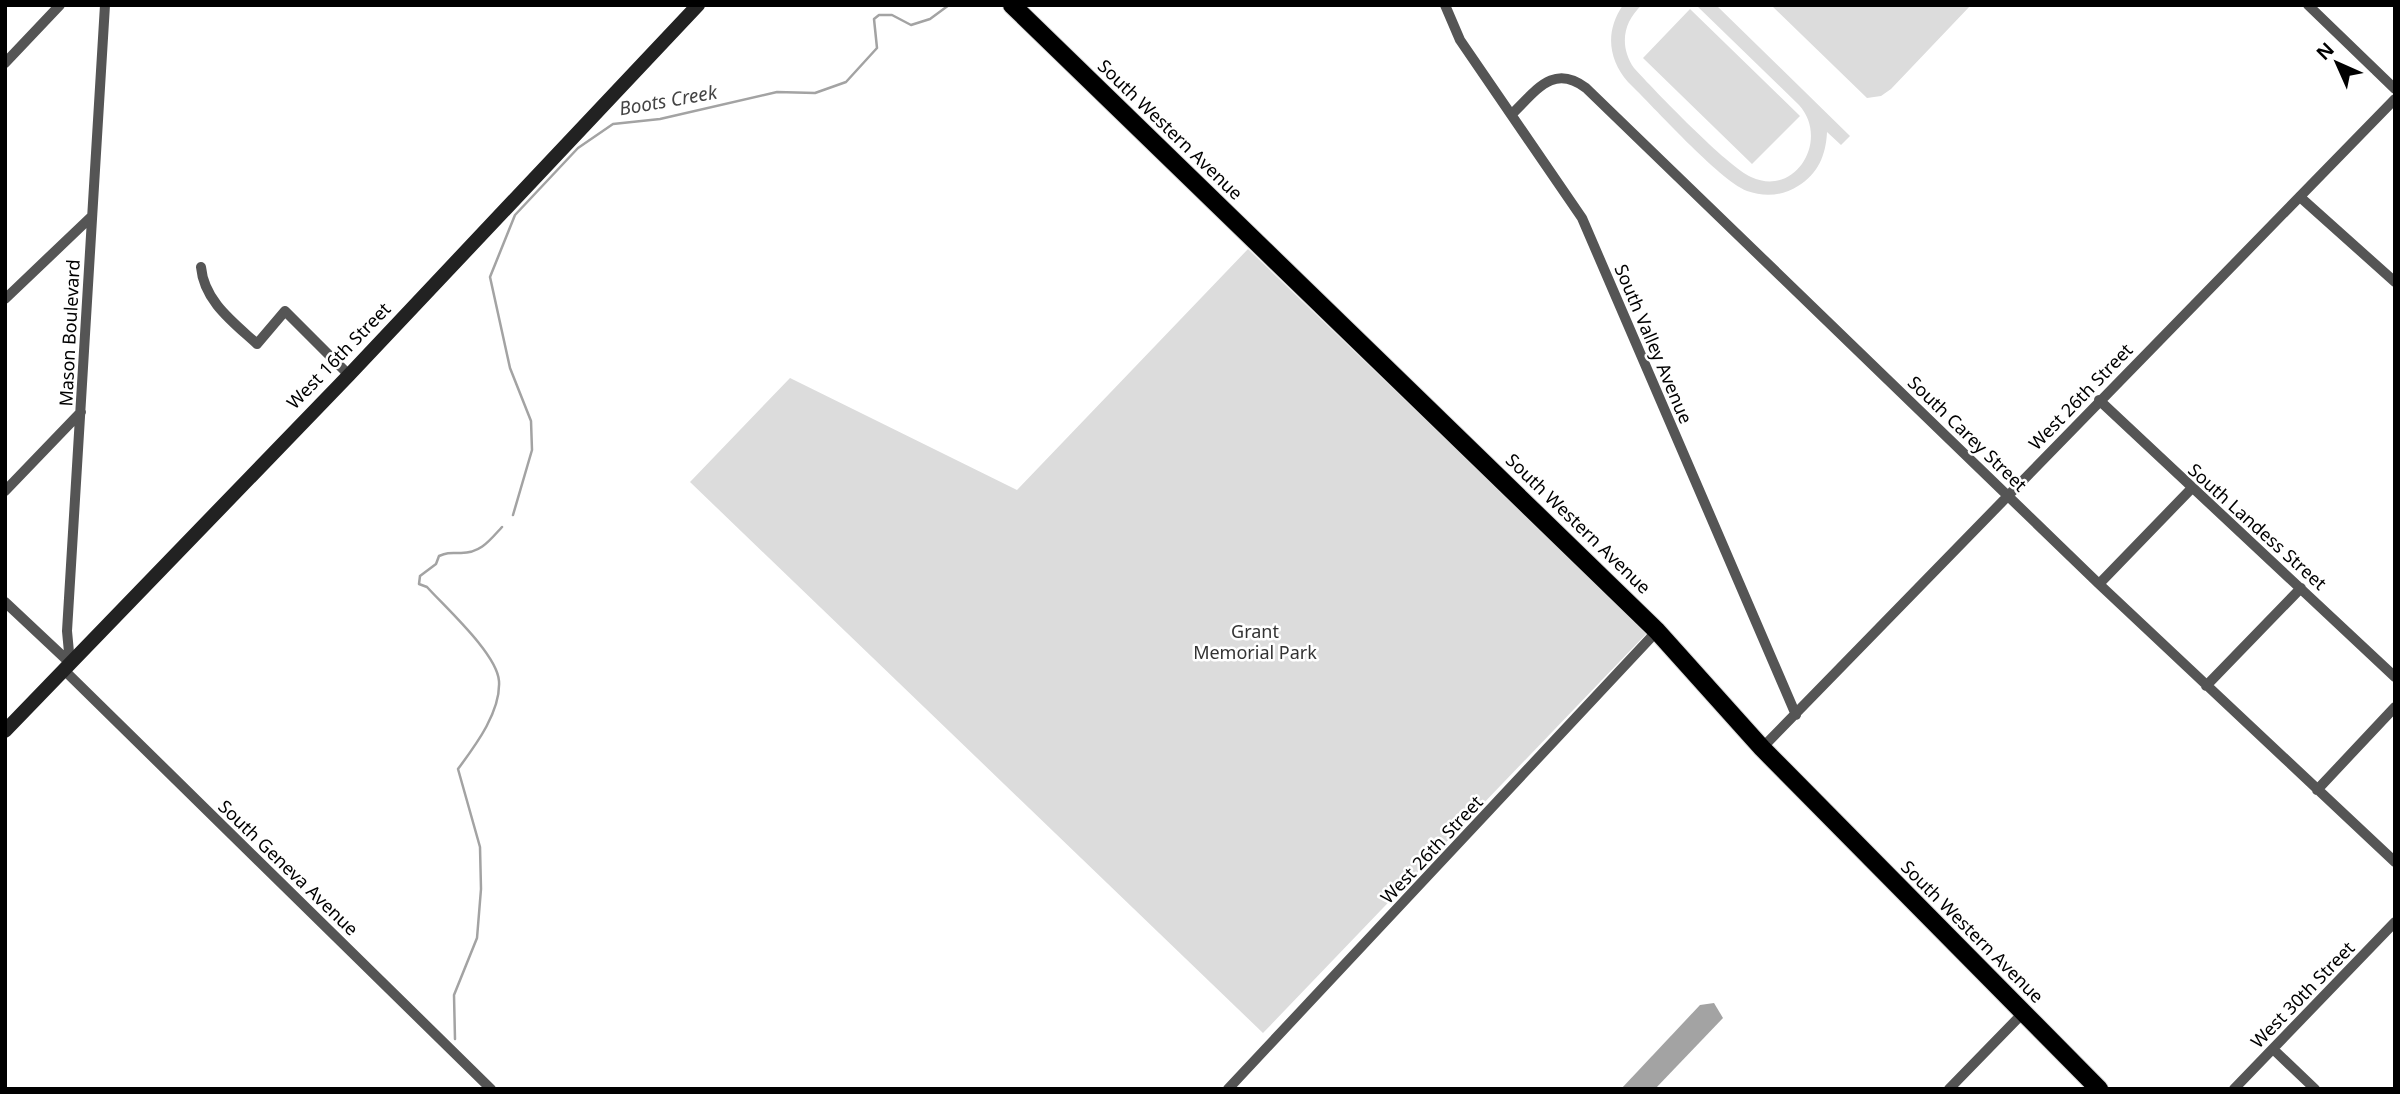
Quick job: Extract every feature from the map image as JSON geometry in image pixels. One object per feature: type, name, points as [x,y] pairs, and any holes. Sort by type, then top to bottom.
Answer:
[{"type":"highway","name":"South Western Avenue","points":[[1012,5],[1657,631],[1762,748],[2099,1089]]},
{"type":"street","points":[[5,63],[60,5]]},
{"type":"street","name":"Mason Boulevard","points":[[67,666],[105,5]]},
{"type":"street","name":"West 16th Street","points":[[5,731],[349,375],[698,5]]},
{"type":"street","name":"South Valley Avenue","points":[[1445,5],[1460,40],[1582,218],[1796,715]]},
{"type":"street","points":[[2308,5],[2395,89]]},
{"type":"street","name":"South Carey Street","points":[[1512,114],[1542,86],[1557,78],[1572,77],[2099,584],[2395,862]]},
{"type":"street","name":"West 26th Street","points":[[1762,748],[2395,99]]},
{"type":"street","points":[[2300,197],[2395,282]]},
{"type":"street","points":[[5,299],[92,216]]},
{"type":"street","points":[[201,267],[202,282],[209,295],[257,344],[285,311],[349,375]]},
{"type":"street","name":"South Landess Street","points":[[2099,400],[2395,677]]},
{"type":"street","points":[[5,491],[81,412]]},
{"type":"street","points":[[2099,584],[2192,489]]},
{"type":"street","points":[[2206,686],[2301,588]]},
{"type":"street","name":"South Geneva Avenue","points":[[5,602],[491,1089]]},
{"type":"street","name":"West 26th Street","points":[[1228,1089],[1657,631]]},
{"type":"street","points":[[2317,790],[2395,707]]},
{"type":"street","name":"West 30th Street","points":[[2234,1089],[2395,922]]},
{"type":"street","points":[[1949,1089],[2023,1013]]},
{"type":"street","points":[[2273,1049],[2315,1089]]},
{"type":"green space","points":[[1623,5],[1642,5],[1631,19],[1625,35],[1626,51],[1634,68],[1709,144],[1751,177],[1767,181],[1782,179],[1794,172],[1803,162],[1809,148],[1811,134],[1808,119],[1799,105],[1696,5],[1716,5],[1850,136],[1841,145],[1827,132],[1823,156],[1816,170],[1792,189],[1780,194],[1747,191],[1720,172],[1686,141],[1621,73],[1613,54],[1611,35]]},
{"type":"green space","points":[[1771,5],[1971,5],[1891,89],[1881,96],[1867,98]]},
{"type":"green space","points":[[1690,9],[1800,116],[1752,164],[1643,58]]},
{"type":"green space","name":"Grant Memorial Park","points":[[1248,249],[1647,633],[1263,1033],[690,482],[790,378],[1017,490]]},
{"type":"shaded area","points":[[1714,1003],[1723,1018],[1655,1089],[1621,1089],[1700,1005]]},
{"type":"waterway","name":"Boots Creek","points":[[513,515],[532,450],[531,421],[510,368],[490,277],[515,215],[578,148],[613,124],[660,119],[777,92],[815,93],[846,82],[877,48],[874,19],[879,15],[892,15],[911,25],[930,19],[949,5]]},
{"type":"waterway","name":"Boots Creek","points":[[455,1039],[454,995],[477,938],[481,889],[480,847],[458,769],[491,716],[499,693],[499,681],[490,658],[480,645],[427,587],[419,584],[420,576],[436,564],[439,556],[474,551],[502,527]]}]
